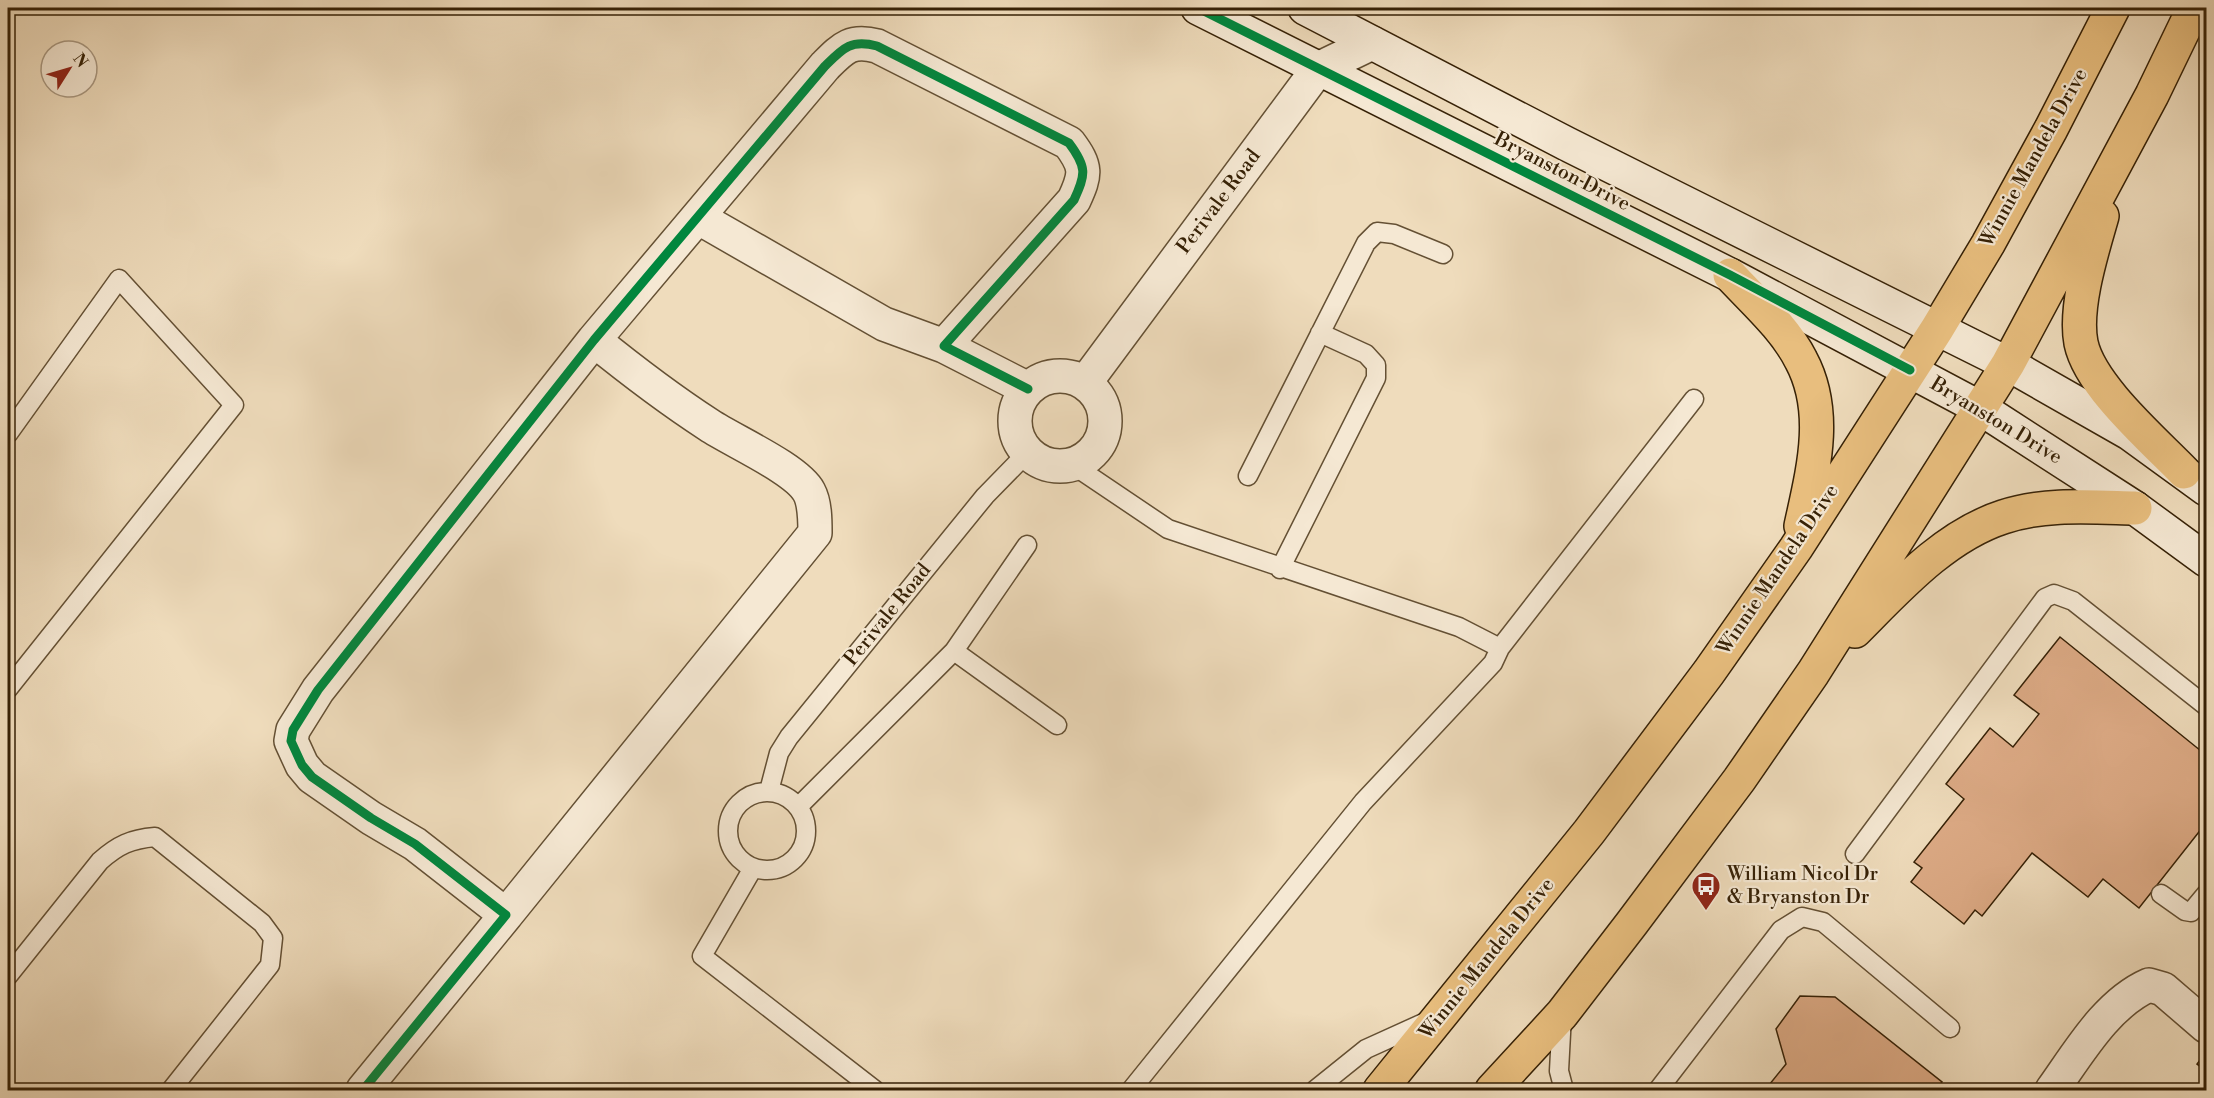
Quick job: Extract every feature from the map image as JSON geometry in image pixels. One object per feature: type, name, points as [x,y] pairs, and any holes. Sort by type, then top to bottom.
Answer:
[{"type":"main road","name":"Winnie Mandela Drive","points":[[1380,1090],[1589,832],[1709,672],[1796,548],[1937,329],[2046,139],[2113,8]]},
{"type":"main road","points":[[1492,1090],[1562,1014],[1692,845],[1813,673],[2008,364],[2119,157],[2194,8]]},
{"type":"main road","points":[[2119,157],[2094,244],[2082,305],[2081,343],[2101,383],[2195,480]]},
{"type":"main road","points":[[1730,275],[1801,359],[1812,388],[1818,413],[1814,466],[1796,548]]},
{"type":"main road","points":[[1813,673],[1919,569],[1980,526],[2004,517],[2041,510],[2079,506],[2136,508]]},
{"type":"street","name":"Bryanston Drive","points":[[1198,8],[1730,275],[1980,408],[2136,508],[2206,560]]},
{"type":"street","name":"Bryanston Drive","points":[[1305,8],[2008,364],[2129,433],[2195,480]]},
{"type":"street","points":[[506,915],[416,844],[370,818],[312,777],[302,765],[291,741],[298,720],[318,690],[594,340],[825,66],[845,47],[863,42],[877,46],[1069,143],[1083,165],[1083,177],[1074,200],[944,346]]},
{"type":"street","name":"Perivale Road","points":[[1085,383],[1318,69],[1372,43]]},
{"type":"street","points":[[699,218],[885,324],[944,346],[1029,389]]},
{"type":"street","points":[[363,1090],[815,533],[815,517],[809,492],[791,474],[712,427],[647,383],[594,340]]},
{"type":"street","points":[[1055,376],[1071,377],[1085,383],[1096,394],[1103,407],[1104,428],[1097,448],[1073,465],[1058,466],[1044,463],[1029,453],[1016,431],[1016,416],[1020,401],[1029,389],[1040,380],[1055,376]]},
{"type":"street","points":[[2052,1090],[2097,1028],[2136,990],[2149,984],[2163,989],[2206,1026]]},
{"type":"lane","points":[[1248,476],[1366,243],[1377,232],[1394,234],[1443,254]]},
{"type":"lane","points":[[8,434],[119,279],[234,405],[8,689]]},
{"type":"lane","points":[[1280,569],[1376,378],[1376,365],[1366,354],[1320,333]]},
{"type":"lane","points":[[1138,1088],[1363,802],[1493,663],[1500,648],[1694,399]]},
{"type":"lane","name":"Perivale Road","points":[[769,791],[779,753],[789,737],[985,496],[1029,453]]},
{"type":"lane","points":[[1073,465],[1161,525],[1280,569],[1448,623],[1500,648]]},
{"type":"lane","points":[[798,807],[954,651],[1027,545]]},
{"type":"lane","points":[[1855,854],[2044,598],[2054,594],[2073,601],[2206,706]]},
{"type":"lane","points":[[954,651],[1057,725]]},
{"type":"lane","points":[[769,791],[788,797],[798,807],[807,830],[799,855],[778,869],[753,868],[734,852],[728,840],[728,826],[731,813],[739,803],[750,795],[769,791]]},
{"type":"lane","points":[[8,976],[100,861],[117,846],[133,839],[156,837],[262,923],[273,938],[270,965],[171,1090]]},
{"type":"lane","points":[[753,868],[702,956],[875,1090]]},
{"type":"lane","points":[[2161,894],[2185,911],[2191,912],[2206,894]]},
{"type":"lane","points":[[1658,1090],[1781,930],[1802,917],[1823,922],[1950,1028]]},
{"type":"lane","points":[[1562,1014],[1559,1071],[1564,1090]]},
{"type":"lane","points":[[1315,1090],[1366,1048],[1438,1016]]},
{"type":"building","points":[[2060,637],[2206,755],[2206,823],[2139,908],[2103,879],[2088,897],[2032,853],[1982,916],[1975,910],[1964,924],[1911,882],[1922,868],[1914,862],[1964,799],[1946,784],[1990,728],[2013,747],[2039,714],[2014,695]]},
{"type":"building","points":[[1800,996],[1835,997],[1942,1082],[1936,1090],[1765,1090],[1786,1064],[1776,1029]]},
{"type":"building","points":[[2206,1052],[2206,1071],[2197,1064]]},
{"type":"cycle path","points":[[1198,8],[1730,275],[1910,370]]},
{"type":"cycle path","points":[[363,1090],[506,915],[415,844],[371,818],[312,777],[302,765],[291,741],[293,730],[318,690],[594,340],[825,66],[848,47],[860,44],[877,46],[1069,143],[1079,158],[1083,171],[1081,184],[1074,200],[944,346],[1028,389]]},
{"type":"place","name":"William Nicol Dr & Bryanston Dr","points":[[1706,912]]}]
